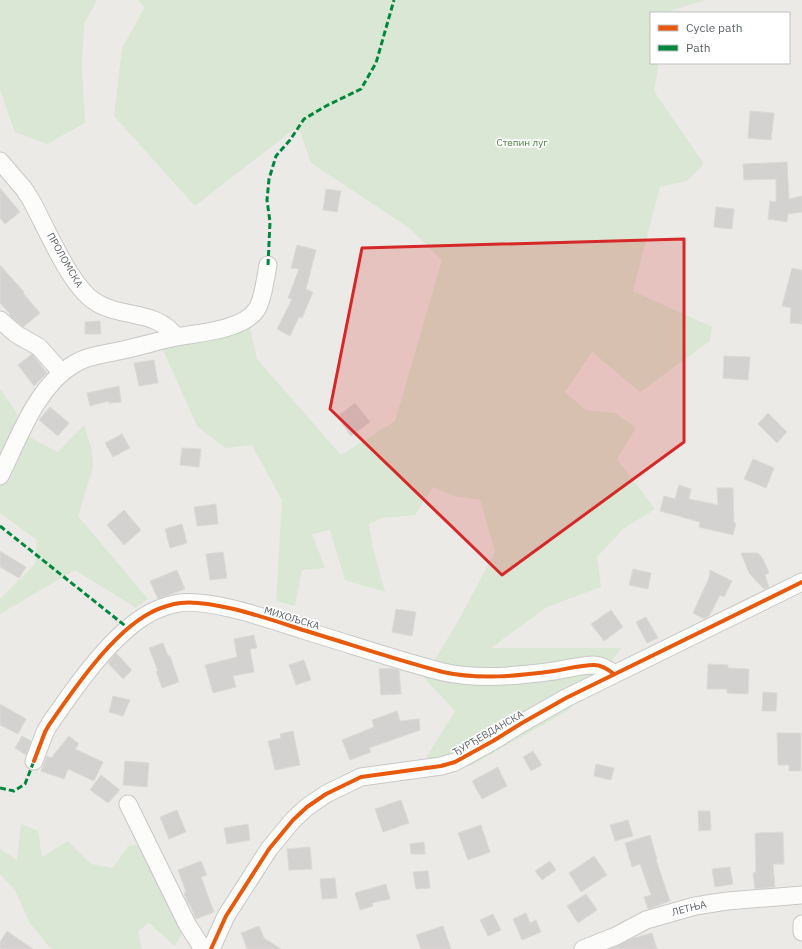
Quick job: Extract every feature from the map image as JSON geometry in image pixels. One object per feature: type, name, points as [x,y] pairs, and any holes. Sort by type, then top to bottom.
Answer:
[{"type":"street","name":"ПРОЛОМСКА","points":[[0,161],[24,189],[67,267],[85,293],[94,302],[113,310],[151,318],[166,326],[176,337]]},
{"type":"street","points":[[0,476],[35,405],[53,380],[75,363],[90,358],[176,337],[210,332],[226,328],[248,319],[257,309],[268,265]]},
{"type":"street","points":[[0,320],[16,334],[39,347],[62,373]]},
{"type":"street","name":"ЂУРЂЕВДАНСКА","points":[[211,949],[226,916],[269,849],[293,820],[307,807],[336,788],[361,777],[441,766],[455,762],[482,748],[566,698],[802,582]]},
{"type":"street","name":"МИХОЉСКА","points":[[34,761],[49,725],[89,670],[114,642],[128,628],[151,612],[176,604],[192,602],[260,616],[387,656],[444,672],[465,676],[484,677],[525,675],[596,665],[608,669],[614,674]]},
{"type":"street","points":[[128,804],[187,924],[203,949]]},
{"type":"street","name":"ЛЕТЊА","points":[[583,949],[616,936],[646,920],[695,906],[727,901],[802,895]]},
{"type":"street","points":[[802,924],[802,932]]},
{"type":"highlighted area","points":[[684,239],[684,442],[502,575],[330,409],[362,248]]},
{"type":"green space","points":[[0,0],[97,0],[84,24],[82,67],[85,123],[47,144],[15,132],[0,90]]},
{"type":"green space","name":"Степин луг","points":[[138,0],[705,0],[670,12],[650,12],[650,64],[659,64],[654,91],[704,164],[687,181],[660,187],[633,291],[712,327],[710,341],[640,392],[592,352],[565,392],[586,410],[615,413],[636,428],[617,459],[655,509],[623,529],[597,557],[601,587],[547,607],[491,648],[622,648],[569,710],[470,766],[419,769],[455,711],[424,678],[457,623],[495,552],[480,500],[453,496],[433,487],[415,515],[382,518],[369,524],[373,548],[385,592],[345,580],[330,530],[312,534],[325,568],[302,570],[295,606],[276,601],[282,500],[252,445],[225,448],[197,426],[159,341],[248,319],[257,359],[341,455],[395,421],[442,260],[409,228],[311,163],[298,126],[195,206],[114,116],[122,48],[145,7]]},
{"type":"green space","points":[[0,389],[13,407],[31,438],[58,452],[84,425],[92,450],[93,467],[78,516],[148,599],[136,608],[75,570],[0,614],[0,599],[35,564],[37,540],[0,513]]},
{"type":"green space","points":[[21,824],[38,831],[42,857],[68,841],[91,864],[113,868],[128,846],[148,843],[187,924],[175,946],[149,923],[138,931],[142,949],[51,949],[29,922],[15,890],[0,874],[0,849],[17,860]]},
{"type":"building","points":[[750,111],[774,113],[771,140],[748,138]]},
{"type":"building","points":[[787,162],[789,199],[802,196],[802,212],[788,214],[787,222],[768,219],[770,201],[776,202],[776,179],[744,180],[743,164]]},
{"type":"building","points":[[0,188],[20,212],[5,224],[0,218]]},
{"type":"building","points":[[326,189],[341,191],[337,212],[323,210]]},
{"type":"building","points":[[716,207],[734,209],[732,229],[714,227]]},
{"type":"building","points":[[297,245],[316,250],[306,289],[313,292],[302,318],[299,317],[290,336],[277,329],[292,299],[288,298],[299,269],[291,268]]},
{"type":"building","points":[[0,265],[40,313],[23,327],[9,315],[10,314],[0,303]]},
{"type":"building","points":[[792,268],[802,270],[802,324],[790,323],[791,308],[782,306]]},
{"type":"building","points":[[100,321],[101,334],[85,334],[85,322]]},
{"type":"building","points":[[32,354],[47,373],[34,386],[18,365]]},
{"type":"building","points":[[724,356],[750,357],[748,380],[723,378]]},
{"type":"building","points":[[154,360],[158,383],[139,386],[134,363]]},
{"type":"building","points":[[119,386],[121,402],[109,403],[109,401],[90,406],[87,393]]},
{"type":"building","points":[[355,403],[370,422],[351,436],[337,417]]},
{"type":"building","points":[[50,407],[69,423],[58,436],[39,420]]},
{"type":"building","points":[[768,413],[787,432],[777,443],[758,424]]},
{"type":"building","points":[[122,434],[130,448],[113,457],[105,443]]},
{"type":"building","points":[[182,448],[201,449],[199,467],[180,465]]},
{"type":"building","points":[[753,459],[774,468],[766,488],[744,479]]},
{"type":"building","points":[[679,485],[691,489],[689,499],[718,505],[717,488],[733,488],[734,523],[736,523],[733,535],[699,527],[700,522],[660,511],[664,496],[675,499]]},
{"type":"building","points":[[216,504],[218,524],[197,526],[194,507]]},
{"type":"building","points":[[124,510],[141,530],[124,545],[107,525]]},
{"type":"building","points":[[182,524],[187,543],[170,548],[165,529]]},
{"type":"building","points":[[0,551],[26,567],[19,578],[0,567]]},
{"type":"building","points":[[223,552],[227,578],[210,580],[206,554]]},
{"type":"building","points":[[741,553],[758,553],[763,559],[769,573],[765,575],[769,587],[764,589],[749,573]]},
{"type":"building","points":[[633,569],[651,573],[648,589],[629,585]]},
{"type":"building","points":[[177,570],[185,589],[158,599],[150,581]]},
{"type":"building","points":[[710,570],[732,581],[724,597],[720,595],[709,616],[704,619],[693,613],[709,578]]},
{"type":"building","points":[[396,609],[416,612],[412,636],[392,632]]},
{"type":"building","points":[[611,610],[623,627],[604,641],[591,624]]},
{"type":"building","points":[[646,617],[658,638],[647,643],[636,622]]},
{"type":"building","points":[[254,635],[257,648],[250,649],[254,672],[233,676],[236,687],[213,693],[205,665],[237,657],[234,639]]},
{"type":"building","points":[[163,643],[168,656],[170,656],[179,682],[162,688],[156,671],[158,671],[149,648]]},
{"type":"building","points":[[116,653],[132,670],[123,679],[108,663]]},
{"type":"building","points":[[304,660],[311,680],[296,685],[289,665]]},
{"type":"building","points":[[708,664],[728,665],[728,668],[749,669],[748,694],[727,693],[727,689],[707,689]]},
{"type":"building","points":[[391,668],[399,670],[401,694],[381,695],[379,669]]},
{"type":"building","points":[[763,692],[777,693],[776,711],[762,711]]},
{"type":"building","points":[[113,696],[130,700],[123,716],[109,712]]},
{"type":"building","points":[[0,704],[26,719],[18,734],[0,725]]},
{"type":"building","points":[[397,711],[400,721],[419,719],[420,730],[369,748],[371,752],[350,760],[342,740],[374,727],[372,720]]},
{"type":"building","points":[[293,731],[300,765],[275,770],[268,741],[281,738],[280,734]]},
{"type":"building","points":[[777,733],[801,733],[801,771],[789,771],[789,765],[778,765]]},
{"type":"building","points":[[22,736],[31,741],[26,755],[15,748]]},
{"type":"building","points":[[69,736],[79,744],[75,749],[103,762],[94,781],[68,769],[64,779],[41,771],[47,756],[51,758]]},
{"type":"building","points":[[533,751],[542,765],[531,771],[523,757]]},
{"type":"building","points":[[125,761],[149,763],[147,787],[123,785]]},
{"type":"building","points":[[596,764],[614,768],[611,780],[594,776]]},
{"type":"building","points":[[498,767],[507,786],[482,799],[472,781]]},
{"type":"building","points":[[101,775],[120,790],[108,803],[90,790]]},
{"type":"building","points":[[401,800],[409,823],[383,832],[375,809]]},
{"type":"building","points":[[177,810],[186,832],[169,839],[160,817]]},
{"type":"building","points":[[698,811],[710,811],[711,830],[699,831]]},
{"type":"building","points":[[628,820],[633,836],[615,841],[610,825]]},
{"type":"building","points":[[248,824],[250,840],[227,844],[224,828]]},
{"type":"building","points":[[481,825],[490,852],[468,860],[458,833]]},
{"type":"building","points":[[783,832],[784,864],[773,864],[775,887],[755,889],[753,873],[756,872],[755,833]]},
{"type":"building","points":[[650,835],[657,859],[656,860],[670,901],[648,909],[644,897],[651,895],[640,864],[632,867],[625,843]]},
{"type":"building","points":[[424,842],[425,854],[411,854],[410,844]]},
{"type":"building","points":[[310,847],[312,869],[289,870],[287,849]]},
{"type":"building","points":[[594,856],[607,875],[581,892],[569,873]]},
{"type":"building","points":[[201,861],[207,875],[201,877],[214,912],[196,919],[184,893],[186,892],[178,870]]},
{"type":"building","points":[[550,861],[556,870],[542,880],[535,871]]},
{"type":"building","points":[[730,867],[733,884],[715,887],[712,869]]},
{"type":"building","points":[[428,871],[430,888],[416,889],[413,872]]},
{"type":"building","points":[[335,878],[337,898],[322,899],[320,879]]},
{"type":"building","points":[[386,884],[390,899],[372,903],[373,906],[360,910],[355,893]]},
{"type":"building","points":[[586,894],[597,910],[578,923],[567,906]]},
{"type":"building","points":[[526,913],[530,923],[536,920],[541,932],[522,940],[513,919]]},
{"type":"building","points":[[493,914],[501,930],[488,936],[480,920]]},
{"type":"building","points":[[259,926],[264,938],[281,949],[247,949],[241,933]]},
{"type":"building","points":[[443,926],[451,949],[421,949],[416,935]]},
{"type":"building","points":[[7,931],[33,949],[0,949],[0,942]]},
{"type":"building","points":[[652,933],[657,949],[610,949],[631,939]]},
{"type":"marked path","points":[[268,265],[270,222],[267,200],[269,179],[276,156],[290,140],[304,119],[326,106],[361,89],[376,63],[394,0]]},
{"type":"marked path","points":[[0,526],[128,628]]},
{"type":"marked path","points":[[0,788],[14,791],[25,784],[34,761]]},
{"type":"cycle path","points":[[211,949],[226,916],[269,849],[293,820],[307,807],[326,794],[361,777],[441,766],[455,762],[566,698],[802,582]]},
{"type":"cycle path","points":[[34,761],[49,725],[81,679],[108,648],[136,622],[150,613],[174,604],[187,602],[203,603],[238,610],[443,672],[484,677],[512,676],[554,671],[579,666],[597,665],[608,669],[614,674]]}]
